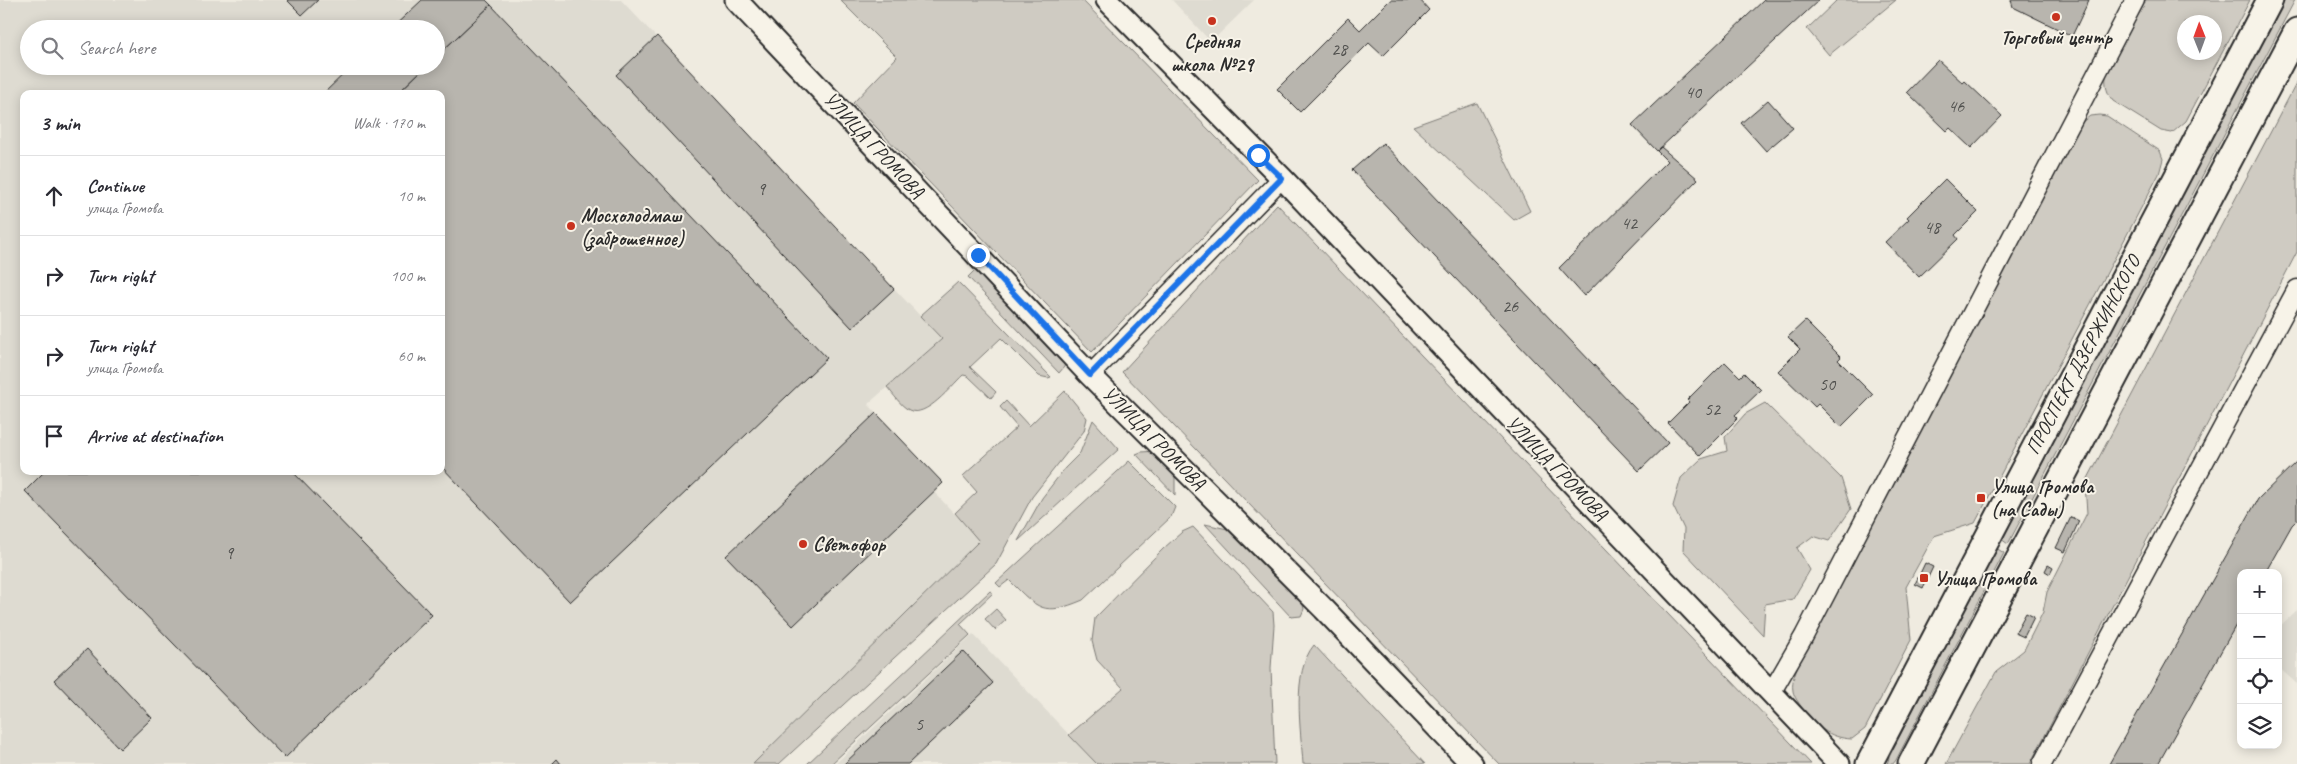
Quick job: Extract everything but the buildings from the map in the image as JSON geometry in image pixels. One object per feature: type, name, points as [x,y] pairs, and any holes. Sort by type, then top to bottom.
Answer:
[{"type":"main road","name":"ПРОСПЕКТ ДЗЕРЖИНСКОГО","points":[[1869,764],[2270,0]]},
{"type":"main road","name":"ПРОСПЕКТ ДЗЕРЖИНСКОГО","points":[[1911,764],[2297,31]]},
{"type":"street","name":"УЛИЦА ГРОМОВА","points":[[736,0],[1090,375],[1324,609],[1472,764]]},
{"type":"street","name":"УЛИЦА ГРОМОВА","points":[[1107,0],[1282,178],[1839,764]]},
{"type":"street","points":[[1771,693],[1804,636],[2135,0]]},
{"type":"street","points":[[1090,375],[1282,178]]},
{"type":"street","points":[[2042,764],[2297,289]]},
{"type":"shaded area","points":[[0,0],[621,0],[942,339],[868,404],[943,483],[935,493],[980,541],[753,764],[0,764]]},
{"type":"shaded area","points":[[840,0],[1082,0],[1258,180],[1092,352],[853,103],[897,57]]},
{"type":"shaded area","name":"Средняя школа №29","points":[[1172,0],[1254,0],[1211,42]]},
{"type":"shaded area","points":[[1837,0],[1896,0],[1829,55],[1807,29]]},
{"type":"shaded area","points":[[2146,0],[2250,0],[2222,53],[2222,15],[2177,15],[2177,60],[2218,60],[2186,121],[2172,133],[2161,131],[2113,101],[2109,95],[2106,76]]},
{"type":"shaded area","points":[[2285,0],[2295,0],[2008,544],[2001,539]]},
{"type":"shaded area","points":[[2297,82],[2297,252],[2030,764],[1946,764],[1996,672],[2024,650],[2043,612],[2047,592],[2087,513],[2085,484]]},
{"type":"shaded area","points":[[1477,103],[1530,211],[1514,220],[1413,126]]},
{"type":"shaded area","points":[[2090,116],[2107,116],[2160,151],[2163,159],[2159,174],[1975,523],[1934,536],[1906,587],[1911,640],[1865,729],[1852,739],[1836,736],[1817,725],[1795,698],[1794,678],[1801,658],[2082,122]]},
{"type":"shaded area","points":[[1277,204],[1811,764],[1499,764],[1122,372]]},
{"type":"shaded area","points":[[981,264],[1066,359],[1064,367],[1059,373],[968,277]]},
{"type":"shaded area","points":[[958,282],[1051,377],[1039,376],[1001,338],[970,367],[996,392],[991,398],[968,376],[963,375],[930,406],[916,412],[909,410],[900,403],[887,387],[942,339],[920,316]]},
{"type":"shaded area","points":[[1065,391],[1087,418],[1084,431],[1032,497],[996,564],[779,764],[753,764],[979,541],[955,513],[977,492],[963,476],[1017,427],[1000,407],[1006,401],[1029,426]]},
{"type":"shaded area","points":[[1765,403],[1841,478],[1851,509],[1829,541],[1813,536],[1797,548],[1810,570],[1793,599],[1765,604],[1763,635],[1683,550],[1684,529],[1673,506],[1681,478],[1701,459],[1727,451],[1725,437],[1745,414]]},
{"type":"shaded area","points":[[1093,420],[1119,449],[1018,541],[1042,498],[1065,468],[1080,453]]},
{"type":"shaded area","points":[[1156,451],[1175,473],[1175,495],[1136,454]]},
{"type":"shaded area","points":[[1129,461],[1175,507],[1171,517],[1083,600],[1050,609],[1035,604],[1009,580],[1000,587],[996,583]]},
{"type":"shaded area","points":[[1205,524],[1232,530],[1300,592],[1304,609],[1301,616],[1291,617]]},
{"type":"shaded area","points":[[1193,527],[1273,612],[1271,668],[1275,764],[1097,764],[1069,735],[1123,688],[1097,660],[1092,641],[1095,618],[1164,548],[1182,532]]},
{"type":"shaded area","points":[[1996,548],[2004,553],[1896,760],[1893,764],[1887,764],[1890,755]]},
{"type":"shaded area","points":[[990,591],[993,593],[960,624],[970,635],[831,764],[807,764]]},
{"type":"shaded area","points":[[996,609],[1006,620],[995,630],[985,619]]},
{"type":"shaded area","points":[[2297,610],[2297,684],[2282,671],[2282,624]]},
{"type":"shaded area","points":[[973,634],[1097,764],[835,764]]},
{"type":"shaded area","points":[[1314,645],[1425,764],[1303,764],[1299,702],[1300,686],[1302,671]]},
{"type":"place","name":"Торговый центр","points":[[2056,17]]},
{"type":"place","name":"Средняя школа №29","points":[[1212,21]]},
{"type":"place","name":"Мосхолодмаш (заброшенное)","points":[[571,226]]},
{"type":"place","name":"Улица Громова (на Сады)","points":[[1981,498]]},
{"type":"place","name":"Светофор","points":[[803,544]]},
{"type":"place","name":"Улица Громова","points":[[1924,578]]},
{"type":"route","points":[[978,255],[1090,375],[1282,178],[1258,155]]}]
